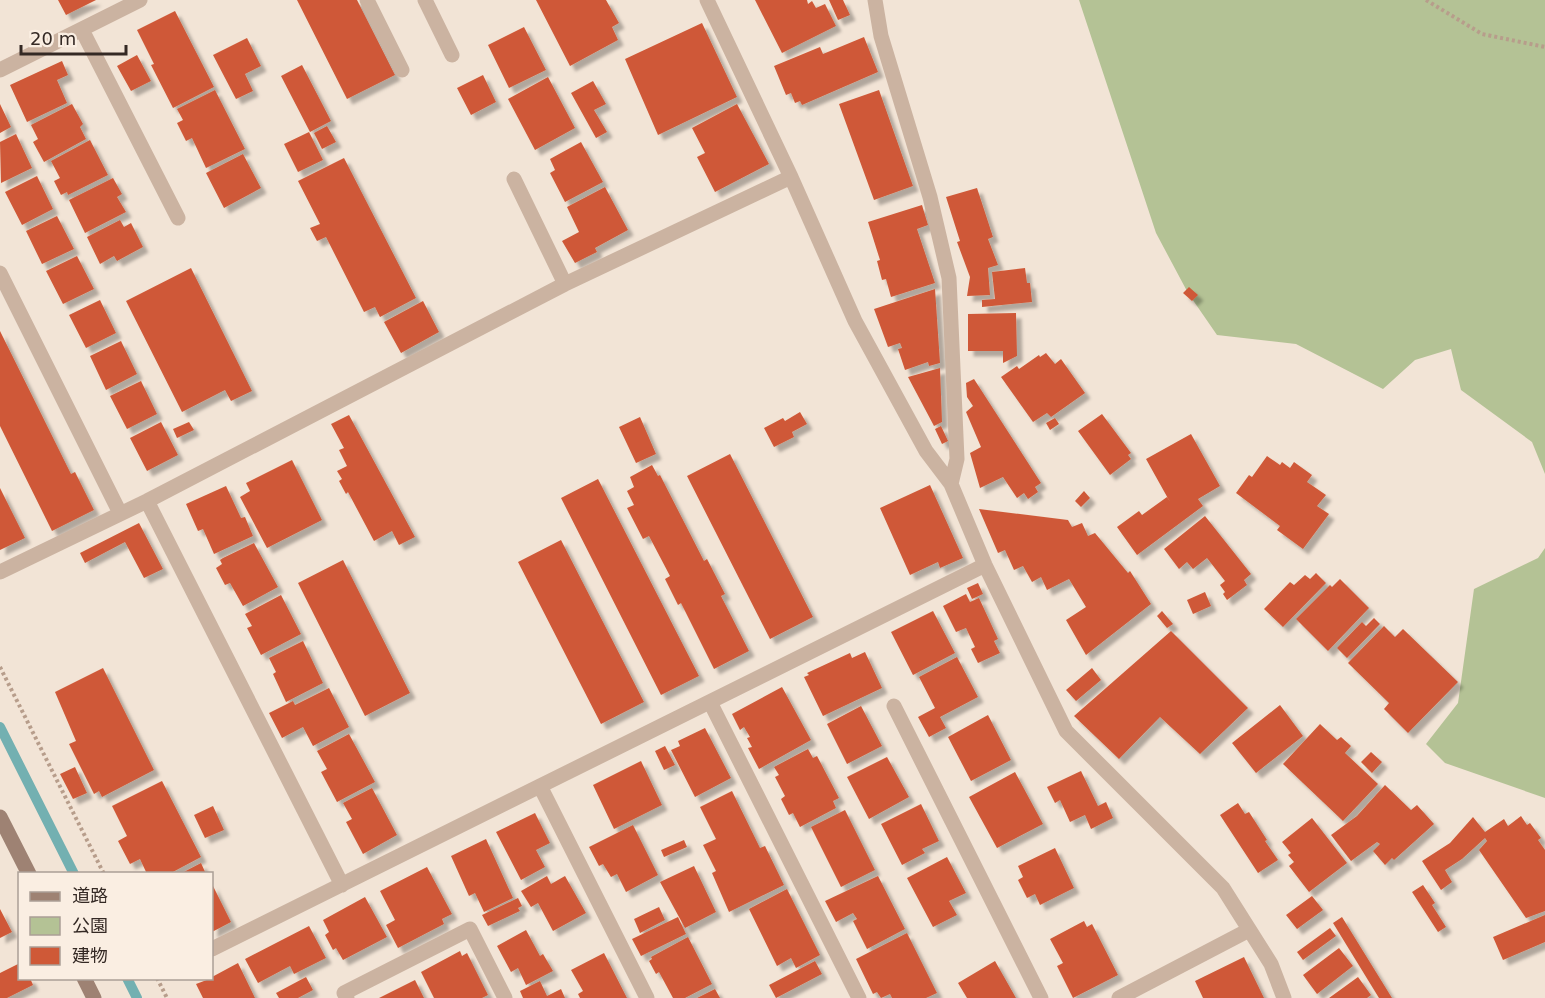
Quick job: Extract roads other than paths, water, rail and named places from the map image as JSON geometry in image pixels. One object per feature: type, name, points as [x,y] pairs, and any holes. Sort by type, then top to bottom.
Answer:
[{"type":"street","points":[[0,70],[140,0]]},
{"type":"street","points":[[367,0],[402,70]]},
{"type":"street","points":[[425,0],[452,56]]},
{"type":"street","points":[[707,0],[791,177],[855,321],[926,451],[951,484],[985,564],[1066,731],[1223,888],[1271,964],[1284,998]]},
{"type":"street","points":[[875,0],[881,36],[930,197],[949,278],[957,459],[951,484]]},
{"type":"street","points":[[82,30],[178,218]]},
{"type":"street","points":[[0,573],[147,501],[565,284],[791,177]]},
{"type":"street","points":[[514,179],[565,284]]},
{"type":"street","points":[[0,273],[120,513]]},
{"type":"street","points":[[147,501],[342,885]]},
{"type":"street","points":[[213,949],[985,564]]},
{"type":"street","points":[[710,702],[859,998]]},
{"type":"street","points":[[894,706],[1041,998]]},
{"type":"street","points":[[540,786],[647,998]]},
{"type":"street","points":[[0,817],[28,872]]},
{"type":"street","points":[[346,998],[344,993],[470,929],[505,998]]},
{"type":"street","points":[[1119,998],[1248,930]]},
{"type":"street","points":[[85,980],[94,998]]},
{"type":"waterway","points":[[0,727],[73,872]]},
{"type":"waterway","points":[[128,980],[137,998]]}]
